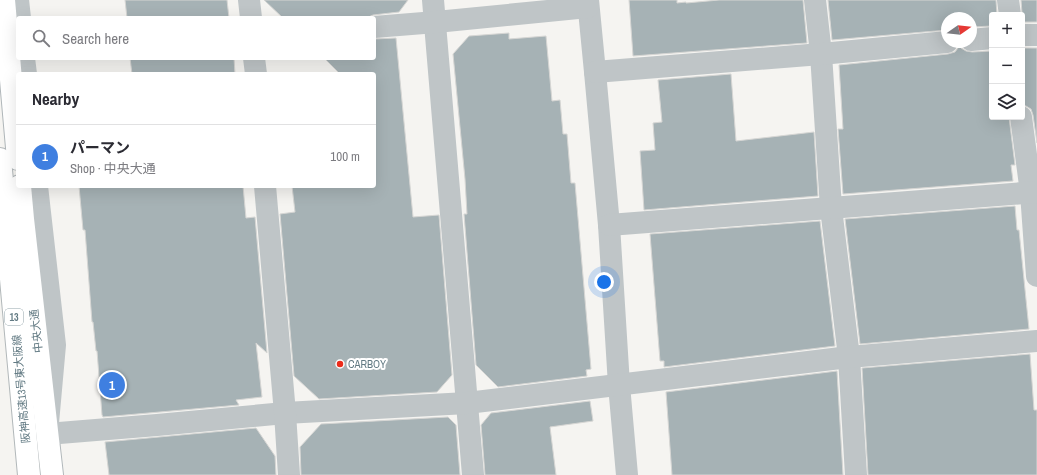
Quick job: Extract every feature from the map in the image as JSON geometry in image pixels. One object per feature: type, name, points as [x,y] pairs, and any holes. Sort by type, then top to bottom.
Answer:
[{"type":"main road","points":[[4,0],[16,136]]},
{"type":"main road","name":"阪神高速13号東大阪線","points":[[0,159],[29,475]]},
{"type":"main road","name":"中央大通","points":[[20,188],[52,475]]},
{"type":"street","points":[[18,0],[20,16]]},
{"type":"street","points":[[249,0],[251,16]]},
{"type":"street","points":[[434,0],[474,475]]},
{"type":"street","points":[[815,0],[821,54],[831,208],[849,357],[856,475]]},
{"type":"street","points":[[1008,0],[1010,12]]},
{"type":"street","points":[[376,27],[436,22],[588,4],[609,225],[619,385],[628,475]]},
{"type":"street","points":[[1025,35],[1037,35]]},
{"type":"street","points":[[977,39],[989,38]]},
{"type":"street","points":[[595,72],[821,54],[941,43]]},
{"type":"street","points":[[24,60],[26,72]]},
{"type":"street","points":[[254,60],[256,72]]},
{"type":"street","points":[[1022,120],[1034,192],[1037,276]]},
{"type":"street","points":[[37,188],[55,345],[47,434],[284,413],[467,403],[849,357],[1037,341]]},
{"type":"street","points":[[265,188],[289,475]]},
{"type":"street","points":[[609,225],[1034,192]]},
{"type":"building","points":[[125,0],[227,0],[229,16],[127,16]]},
{"type":"building","points":[[264,0],[408,0],[399,12],[371,16],[281,16]]},
{"type":"building","points":[[629,0],[677,0],[677,3],[686,3],[719,0],[803,0],[807,43],[633,56]]},
{"type":"building","points":[[828,0],[996,0],[997,12],[989,12],[989,26],[977,27],[977,12],[941,12],[941,31],[832,40]]},
{"type":"building","points":[[1021,0],[1037,0],[1037,22],[1025,22],[1025,12],[1022,12]]},
{"type":"building","points":[[509,33],[509,39],[546,36],[552,101],[560,100],[563,134],[567,134],[571,183],[575,183],[591,369],[586,370],[587,376],[498,387],[476,365],[464,214],[467,214],[465,179],[453,54],[469,36]]},
{"type":"building","points":[[396,38],[413,217],[439,215],[452,375],[437,392],[319,399],[294,376],[280,214],[295,212],[292,188],[376,188],[376,72],[338,72],[326,60],[376,60],[376,39]]},
{"type":"building","points":[[958,48],[972,52],[989,51],[989,120],[1009,120],[1015,165],[1011,165],[1013,181],[843,194],[838,129],[843,129],[839,65],[948,54],[955,52]]},
{"type":"building","points":[[1025,48],[1037,48],[1037,143],[1033,115],[1031,109],[1026,106]]},
{"type":"building","points":[[130,60],[234,60],[235,72],[132,72]]},
{"type":"building","points":[[731,74],[736,141],[814,132],[818,196],[644,210],[640,151],[655,150],[653,123],[662,122],[658,80]]},
{"type":"building","points":[[79,188],[243,188],[246,218],[255,217],[267,353],[256,343],[262,397],[236,400],[239,405],[103,417],[97,351],[92,322],[85,230],[83,230]]},
{"type":"building","points":[[1015,206],[1017,230],[1019,230],[1029,329],[860,344],[845,219]]},
{"type":"building","points":[[820,221],[835,346],[664,367],[664,361],[660,361],[650,234]]},
{"type":"building","points":[[1030,354],[1034,410],[1037,410],[1037,475],[868,475],[862,368]]},
{"type":"building","points":[[837,371],[843,475],[672,475],[666,392]]},
{"type":"building","points":[[590,401],[593,421],[550,427],[556,475],[485,475],[481,425],[491,413]]},
{"type":"building","points":[[448,417],[456,425],[460,475],[301,475],[300,447],[321,424]]},
{"type":"building","points":[[256,428],[275,456],[276,475],[109,475],[105,442]]},
{"type":"place","name":"CARBOY","points":[[340,364]]},
{"type":"place","name":"パーマン","points":[[112,385]]}]
